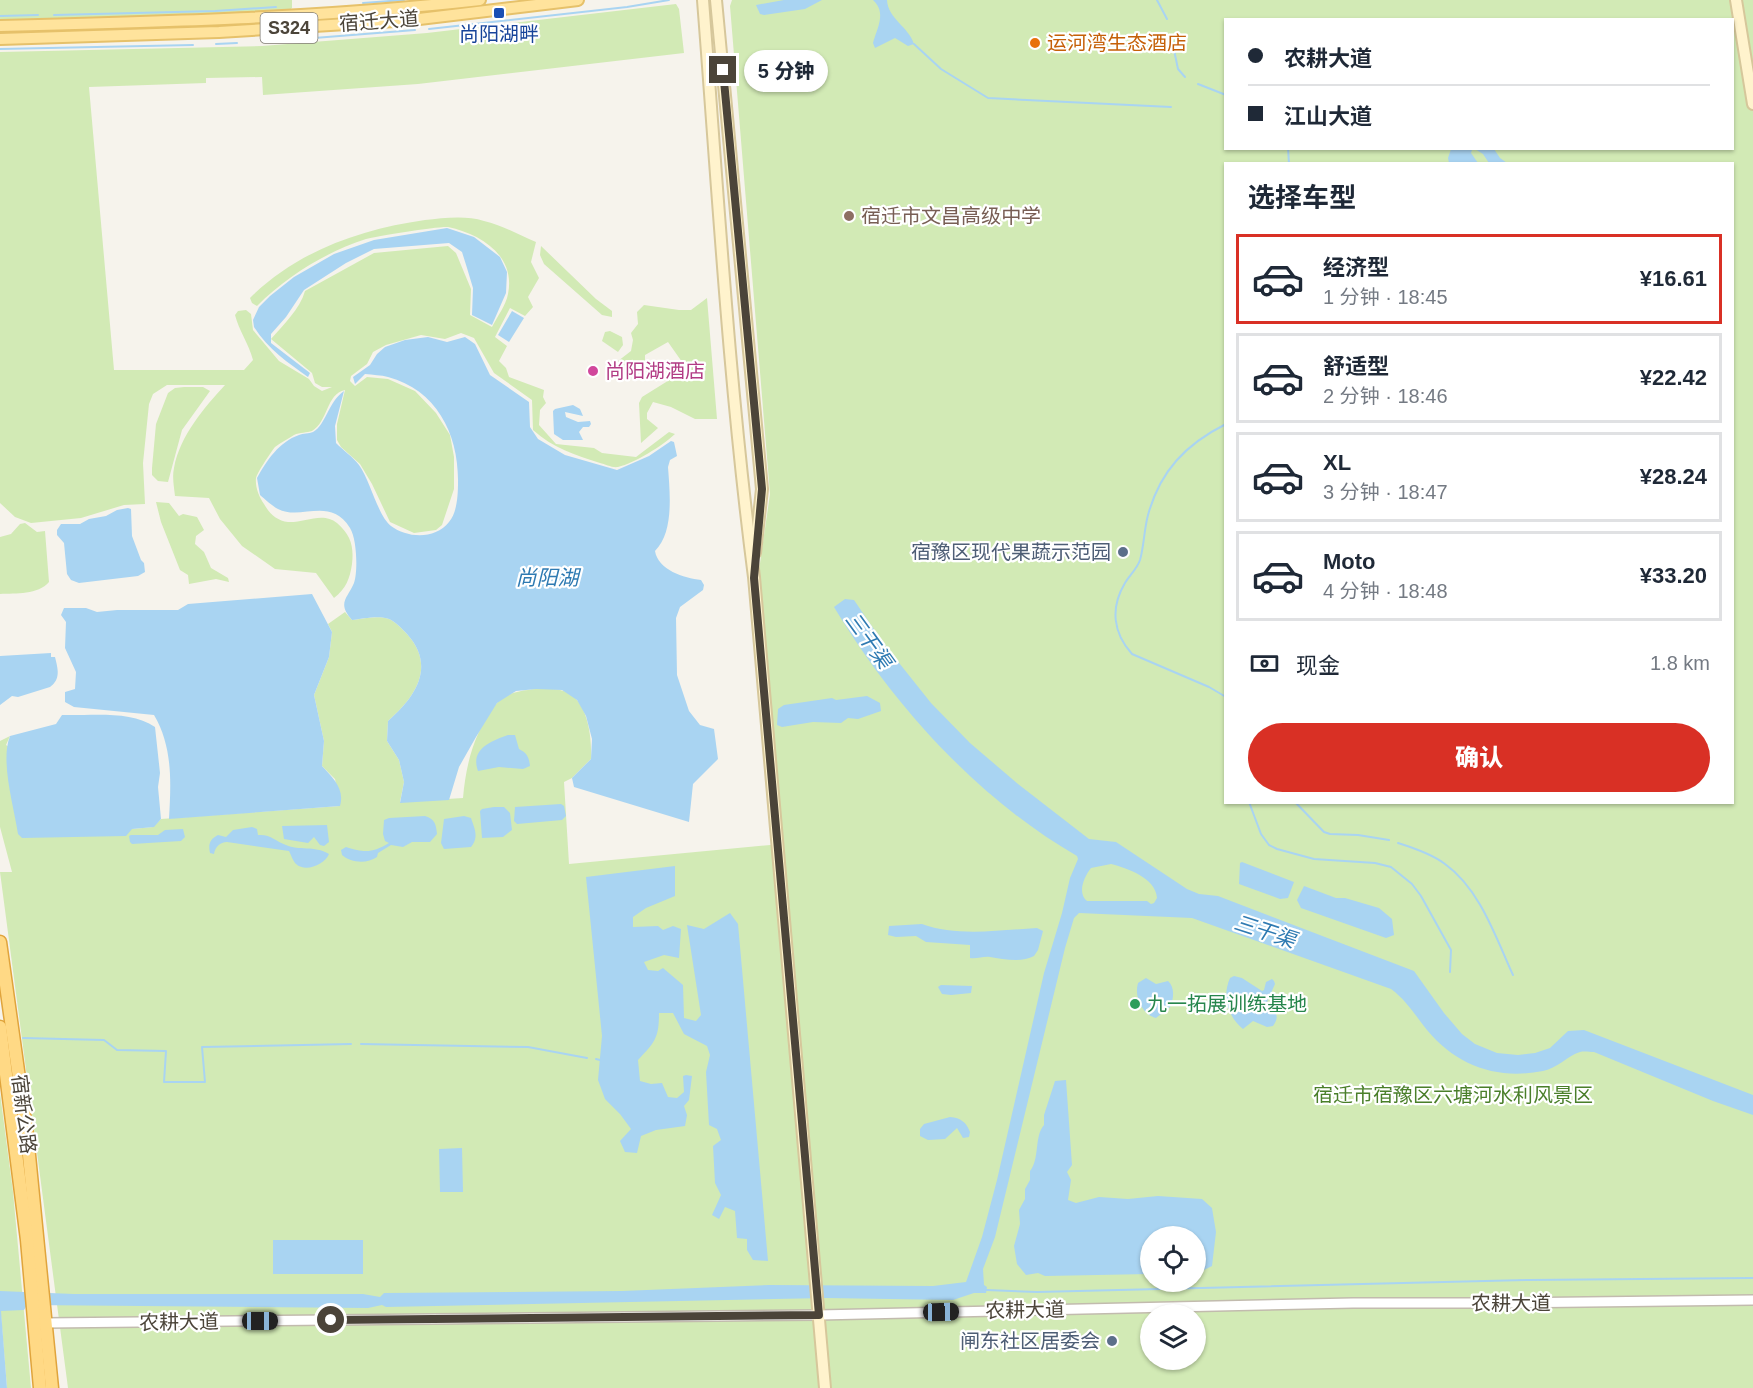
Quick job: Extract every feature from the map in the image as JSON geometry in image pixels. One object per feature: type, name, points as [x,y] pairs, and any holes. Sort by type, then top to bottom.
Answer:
[{"type":"highway","name":"宿新公路","points":[[0,942],[27,1135],[37,1287]]},
{"type":"highway","name":"宿新公路","points":[[0,1027],[37,1287]]},
{"type":"highway","points":[[37,1287],[52,1388]]},
{"type":"highway","points":[[40,1388],[41,1318]]},
{"type":"main road","name":"宿迁大道","points":[[0,26],[290,16],[407,8],[480,0]]},
{"type":"main road","name":"宿迁大道","points":[[0,39],[219,32],[411,20],[578,0]]},
{"type":"main road","points":[[703,0],[744,499],[754,578],[825,1388]]},
{"type":"main road","points":[[717,0],[762,489],[754,578]]},
{"type":"main road","points":[[1736,0],[1753,104]]},
{"type":"main road","points":[[1743,0],[1753,62]]},
{"type":"street","name":"农耕大道","points":[[41,1318],[819,1313],[1353,1303],[1753,1300]]},
{"type":"green space","points":[[0,0],[292,0],[292,8],[288,11],[0,21]]},
{"type":"green space","name":"宿迁市宿豫区六塘河水利风景区","points":[[732,0],[1753,0],[1753,1388],[68,1388],[0,872],[12,872],[0,827],[0,741],[10,736],[6,745],[132,829],[153,827],[161,819],[340,806],[335,779],[322,766],[324,741],[314,695],[329,657],[332,632],[328,624],[345,612],[352,620],[381,617],[392,620],[416,646],[420,658],[419,680],[414,691],[407,702],[388,721],[387,741],[399,760],[404,782],[400,802],[463,798],[472,749],[482,726],[496,704],[502,698],[515,692],[553,689],[569,693],[577,700],[586,718],[591,740],[591,759],[572,778],[564,782],[569,864],[781,844],[758,577],[770,494],[730,6]]},
{"type":"green space","points":[[676,4],[679,9],[684,53],[418,84],[263,95],[262,77],[206,78],[206,83],[89,87],[114,370],[244,370],[253,360],[235,315],[238,311],[246,310],[251,314],[253,330],[279,361],[309,379],[322,391],[332,387],[322,387],[315,383],[312,373],[271,339],[295,310],[305,291],[374,253],[448,246],[456,253],[471,289],[470,315],[492,327],[508,294],[507,268],[501,258],[484,241],[448,227],[366,239],[351,244],[294,275],[257,306],[250,298],[288,267],[309,255],[354,236],[425,220],[470,218],[497,225],[536,242],[531,262],[539,278],[528,297],[533,307],[525,316],[510,308],[495,337],[507,346],[499,361],[506,368],[509,377],[544,390],[543,397],[546,403],[540,410],[539,425],[556,444],[594,448],[602,453],[636,457],[669,432],[675,434],[663,444],[640,458],[616,467],[565,450],[548,442],[533,430],[532,400],[494,373],[474,338],[461,333],[445,339],[421,335],[386,345],[373,352],[367,364],[351,376],[350,381],[355,386],[367,377],[388,379],[415,391],[436,413],[450,435],[454,457],[454,489],[442,525],[436,530],[414,533],[390,522],[360,464],[341,447],[337,440],[337,424],[345,390],[330,402],[317,427],[312,431],[294,435],[275,447],[256,478],[260,498],[277,518],[294,522],[326,518],[337,523],[346,532],[352,547],[351,569],[349,579],[334,598],[316,573],[275,569],[242,546],[220,519],[209,498],[175,496],[173,471],[182,444],[202,412],[225,385],[167,385],[153,394],[149,404],[143,463],[145,504],[124,505],[81,518],[31,523],[15,517],[0,503],[0,52],[262,46],[427,33]]},
{"type":"green space","points":[[541,246],[596,299],[612,311],[612,317],[602,315],[544,264],[540,255]]},
{"type":"green space","points":[[707,298],[717,419],[695,419],[671,407],[653,402],[647,413],[647,419],[658,428],[641,443],[639,403],[642,397],[687,369],[668,342],[645,355],[645,361],[622,376],[613,374],[609,368],[631,351],[633,340],[631,333],[638,324],[637,312],[644,305],[691,310]]},
{"type":"green space","points":[[610,331],[622,337],[623,345],[618,352],[602,341],[605,332]]},
{"type":"green space","points":[[203,387],[210,391],[182,430],[168,482],[158,481],[152,475],[156,424],[168,393],[175,388]]},
{"type":"green space","points":[[156,502],[169,503],[179,516],[183,514],[197,517],[204,530],[196,536],[195,544],[204,552],[211,568],[228,578],[229,582],[216,579],[189,584],[188,575],[180,570],[161,522]]},
{"type":"green space","points":[[25,523],[37,532],[45,531],[49,582],[33,591],[0,594],[0,537],[11,534],[20,524]]},
{"type":"green space","points":[[0,1093],[13,1192],[31,1388],[7,1388],[0,1303]]},
{"type":"water","points":[[784,0],[822,0],[805,9],[764,15],[760,14],[756,5]]},
{"type":"water","points":[[873,0],[887,0],[891,12],[914,44],[908,46],[895,38],[875,48],[873,43],[880,15]]},
{"type":"water","points":[[1450,150],[1472,150],[1471,153],[1477,162],[1449,162]]},
{"type":"water","points":[[1477,150],[1495,150],[1506,162],[1488,162]]},
{"type":"water","points":[[447,228],[474,237],[500,257],[507,272],[506,293],[492,325],[472,315],[473,288],[462,252],[449,243],[374,249],[346,263],[304,290],[286,317],[271,334],[271,343],[310,373],[308,377],[272,349],[254,327],[253,320],[259,307],[270,296],[294,277],[334,254],[374,240]]},
{"type":"water","points":[[512,311],[524,318],[509,342],[498,335]]},
{"type":"water","name":"尚阳湖","points":[[428,337],[447,342],[465,337],[475,344],[490,375],[529,402],[530,427],[538,439],[565,455],[617,470],[649,456],[671,441],[674,442],[677,456],[670,460],[668,467],[670,500],[668,523],[661,543],[655,551],[657,558],[666,568],[680,575],[701,580],[704,585],[703,590],[680,607],[676,618],[677,675],[689,711],[700,725],[714,729],[718,759],[693,784],[689,822],[574,787],[572,778],[591,759],[592,739],[586,716],[577,700],[562,690],[516,691],[497,703],[459,767],[449,800],[400,803],[404,782],[399,760],[387,741],[388,721],[407,702],[419,680],[421,669],[416,646],[403,630],[389,619],[376,617],[352,620],[347,614],[344,605],[354,583],[356,556],[352,533],[342,518],[324,511],[296,513],[278,509],[260,495],[257,478],[269,458],[285,442],[317,429],[334,401],[344,391],[335,426],[336,443],[359,465],[386,521],[398,530],[413,535],[429,534],[443,528],[454,514],[458,483],[454,448],[442,417],[420,392],[405,383],[385,376],[365,374],[355,384],[353,377],[370,365],[385,347],[405,340]]},
{"type":"water","points":[[573,405],[580,409],[583,416],[565,412],[566,417],[578,422],[590,421],[591,424],[589,427],[583,427],[579,432],[583,440],[563,440],[554,434],[553,411]]},
{"type":"water","points":[[131,509],[132,536],[144,563],[145,572],[138,576],[79,583],[71,580],[67,574],[64,543],[57,535],[61,524],[80,524],[89,519]]},
{"type":"water","points":[[312,594],[332,632],[329,657],[314,695],[324,741],[322,766],[334,779],[339,789],[340,806],[169,819],[168,752],[154,715],[74,707],[65,702],[65,692],[75,689],[76,672],[65,648],[66,622],[61,615],[64,608],[86,608],[97,612],[178,610],[188,604]]},
{"type":"water","name":"三干渠","points":[[845,599],[854,600],[884,644],[931,703],[970,743],[1089,839],[1116,842],[1187,889],[1199,894],[1218,896],[1414,971],[1444,1013],[1462,1034],[1475,1044],[1497,1053],[1518,1055],[1535,1053],[1550,1048],[1568,1031],[1584,1030],[1753,1095],[1753,1115],[1594,1052],[1580,1052],[1543,1071],[1510,1073],[1479,1067],[1451,1053],[1391,989],[1192,918],[1079,913],[1074,918],[1065,948],[995,1237],[983,1269],[986,1293],[974,1293],[953,1300],[826,1298],[386,1307],[382,1305],[368,1308],[27,1305],[24,1310],[1,1311],[7,1388],[0,1388],[0,1291],[74,1294],[363,1294],[380,1297],[384,1293],[622,1291],[769,1285],[933,1286],[966,1282],[982,1237],[1044,973],[1070,878],[1078,859],[1077,856],[1006,807],[940,747],[883,679],[834,607]],"holes":[[[1111,864],[1140,875],[1152,885],[1157,898],[1154,903],[1087,901],[1082,894],[1082,889],[1091,868]]]},
{"type":"water","points":[[51,653],[51,657],[55,657],[58,670],[56,681],[50,687],[18,697],[12,696],[0,705],[0,656]]},
{"type":"water","points":[[867,696],[880,703],[881,711],[858,719],[848,718],[841,723],[813,722],[782,727],[777,725],[778,709],[784,705]]},
{"type":"water","points":[[62,715],[123,716],[155,727],[160,773],[158,787],[161,819],[154,827],[132,829],[126,836],[22,838],[18,834],[7,771],[7,746],[10,736],[56,724]]},
{"type":"water","points":[[508,735],[515,735],[519,749],[527,756],[530,766],[523,769],[499,767],[478,771],[476,763],[479,752],[489,743]]},
{"type":"water","points":[[561,804],[564,806],[566,816],[562,820],[517,824],[514,821],[515,807]]},
{"type":"water","points":[[504,807],[510,813],[512,830],[503,837],[482,838],[480,811]]},
{"type":"water","points":[[425,816],[433,820],[436,827],[437,834],[430,842],[412,842],[403,847],[391,845],[378,853],[377,857],[364,862],[350,860],[342,855],[341,850],[346,847],[368,851],[389,843],[385,841],[383,834],[384,820]]},
{"type":"water","points":[[464,816],[471,818],[476,833],[471,847],[444,849],[441,843],[444,819]]},
{"type":"water","points":[[327,825],[329,842],[324,846],[320,845],[314,837],[308,843],[284,839],[282,826]]},
{"type":"water","points":[[252,827],[257,829],[258,835],[270,837],[286,845],[329,854],[319,864],[305,868],[296,864],[289,851],[227,842],[218,845],[214,854],[210,853],[210,842],[218,835],[226,837],[233,830]]},
{"type":"water","points":[[183,829],[185,837],[181,841],[132,844],[130,842],[129,836],[131,835],[158,835],[165,830]]},
{"type":"water","points":[[1240,863],[1294,882],[1288,898],[1280,899],[1239,884]]},
{"type":"water","points":[[675,866],[675,896],[646,908],[633,917],[633,927],[658,926],[663,930],[673,926],[681,929],[679,958],[664,955],[644,962],[648,970],[658,971],[663,968],[683,985],[684,1018],[696,1021],[701,1015],[687,925],[704,929],[730,913],[738,924],[768,1261],[753,1260],[747,1250],[747,1239],[737,1238],[735,1211],[725,1207],[719,1219],[712,1215],[721,1195],[715,1183],[713,1146],[721,1140],[717,1129],[709,1125],[706,1072],[710,1055],[707,1046],[684,1034],[673,1013],[659,1013],[655,1039],[638,1060],[640,1081],[651,1084],[662,1083],[668,1097],[677,1098],[684,1092],[683,1076],[692,1076],[689,1100],[684,1106],[687,1115],[685,1126],[656,1130],[641,1136],[637,1153],[625,1152],[620,1141],[631,1129],[605,1099],[598,1080],[602,1036],[586,877]]},
{"type":"water","points":[[1304,886],[1336,898],[1345,898],[1379,908],[1392,919],[1394,935],[1386,938],[1301,908],[1297,900]]},
{"type":"water","points":[[922,924],[964,932],[1037,928],[1043,931],[1034,956],[1018,960],[970,958],[970,945],[926,942],[916,936],[888,935],[889,926]]},
{"type":"water","points":[[1234,976],[1242,978],[1262,991],[1266,982],[1272,979],[1274,981],[1275,984],[1267,1002],[1277,1018],[1273,1026],[1267,1027],[1253,1021],[1243,1029],[1233,1018],[1226,999],[1226,992],[1230,978]]},
{"type":"water","points":[[1146,978],[1156,984],[1168,981],[1173,990],[1170,1007],[1156,1018],[1143,1009],[1138,999],[1138,983]]},
{"type":"water","points":[[941,985],[972,986],[971,993],[942,994],[938,987]]},
{"type":"water","points":[[1066,1080],[1072,1165],[1067,1172],[1071,1180],[1068,1200],[1076,1203],[1099,1197],[1128,1199],[1158,1196],[1202,1199],[1212,1208],[1216,1232],[1212,1266],[1206,1269],[1206,1226],[1140,1226],[1140,1274],[1045,1276],[1038,1273],[1026,1275],[1017,1264],[1014,1246],[1020,1224],[1019,1210],[1025,1199],[1025,1189],[1030,1180],[1039,1135],[1044,1125],[1044,1115],[1055,1081]]},
{"type":"water","points":[[950,1117],[965,1123],[970,1132],[969,1137],[963,1138],[957,1128],[945,1139],[928,1140],[920,1136],[920,1129],[924,1124]]},
{"type":"water","points":[[462,1148],[463,1192],[440,1192],[439,1149]]},
{"type":"water","points":[[273,1240],[363,1240],[363,1274],[273,1274]]},
{"type":"waterway","points":[[363,3],[404,0]]},
{"type":"waterway","points":[[429,29],[627,7],[669,0]]},
{"type":"waterway","points":[[1157,0],[1167,19]]},
{"type":"waterway","points":[[54,15],[215,11],[276,7]]},
{"type":"waterway","points":[[0,16],[38,15]]},
{"type":"waterway","points":[[264,42],[415,30]]},
{"type":"waterway","points":[[216,44],[237,43]]},
{"type":"waterway","points":[[914,44],[941,69],[988,98],[1171,107]]},
{"type":"waterway","points":[[0,49],[193,45]]},
{"type":"waterway","points":[[1174,50],[1178,69],[1185,77]]},
{"type":"waterway","points":[[1198,84],[1224,94]]},
{"type":"waterway","points":[[1288,150],[1289,162]]},
{"type":"waterway","points":[[1224,425],[1199,440],[1167,472],[1153,499],[1148,515],[1140,560],[1120,592],[1116,611],[1117,629],[1132,654],[1209,687],[1224,696]]},
{"type":"waterway","points":[[1250,804],[1261,834],[1269,845],[1277,849],[1314,859],[1375,863],[1391,867],[1412,884],[1451,950],[1450,972]]},
{"type":"waterway","points":[[1297,804],[1324,832],[1389,840]]},
{"type":"waterway","points":[[1398,843],[1440,860],[1457,874],[1486,915],[1513,975]]},
{"type":"waterway","points":[[23,1038],[104,1040],[117,1050],[166,1051],[164,1082],[205,1082],[202,1047],[351,1044]]},
{"type":"waterway","points":[[361,1044],[528,1047],[587,1058]]},
{"type":"waterway","points":[[596,1059],[600,1060]]},
{"type":"waterway","points":[[986,1290],[1037,1292],[1529,1280],[1753,1278]]},
{"type":"place","name":"尚阳湖畔","points":[[499,13]]},
{"type":"place","name":"运河湾生态酒店","points":[[1035,43]]},
{"type":"place","name":"宿迁市文昌高级中学","points":[[849,216]]},
{"type":"place","name":"尚阳湖酒店","points":[[593,371]]},
{"type":"place","name":"宿豫区现代果蔬示范园","points":[[1123,552]]},
{"type":"place","name":"九一拓展训练基地","points":[[1135,1004]]},
{"type":"place","name":"闸东社区居委会","points":[[1112,1341]]},
{"type":"route","points":[[331,1320],[819,1315],[754,578],[762,489],[723,70]]}]
